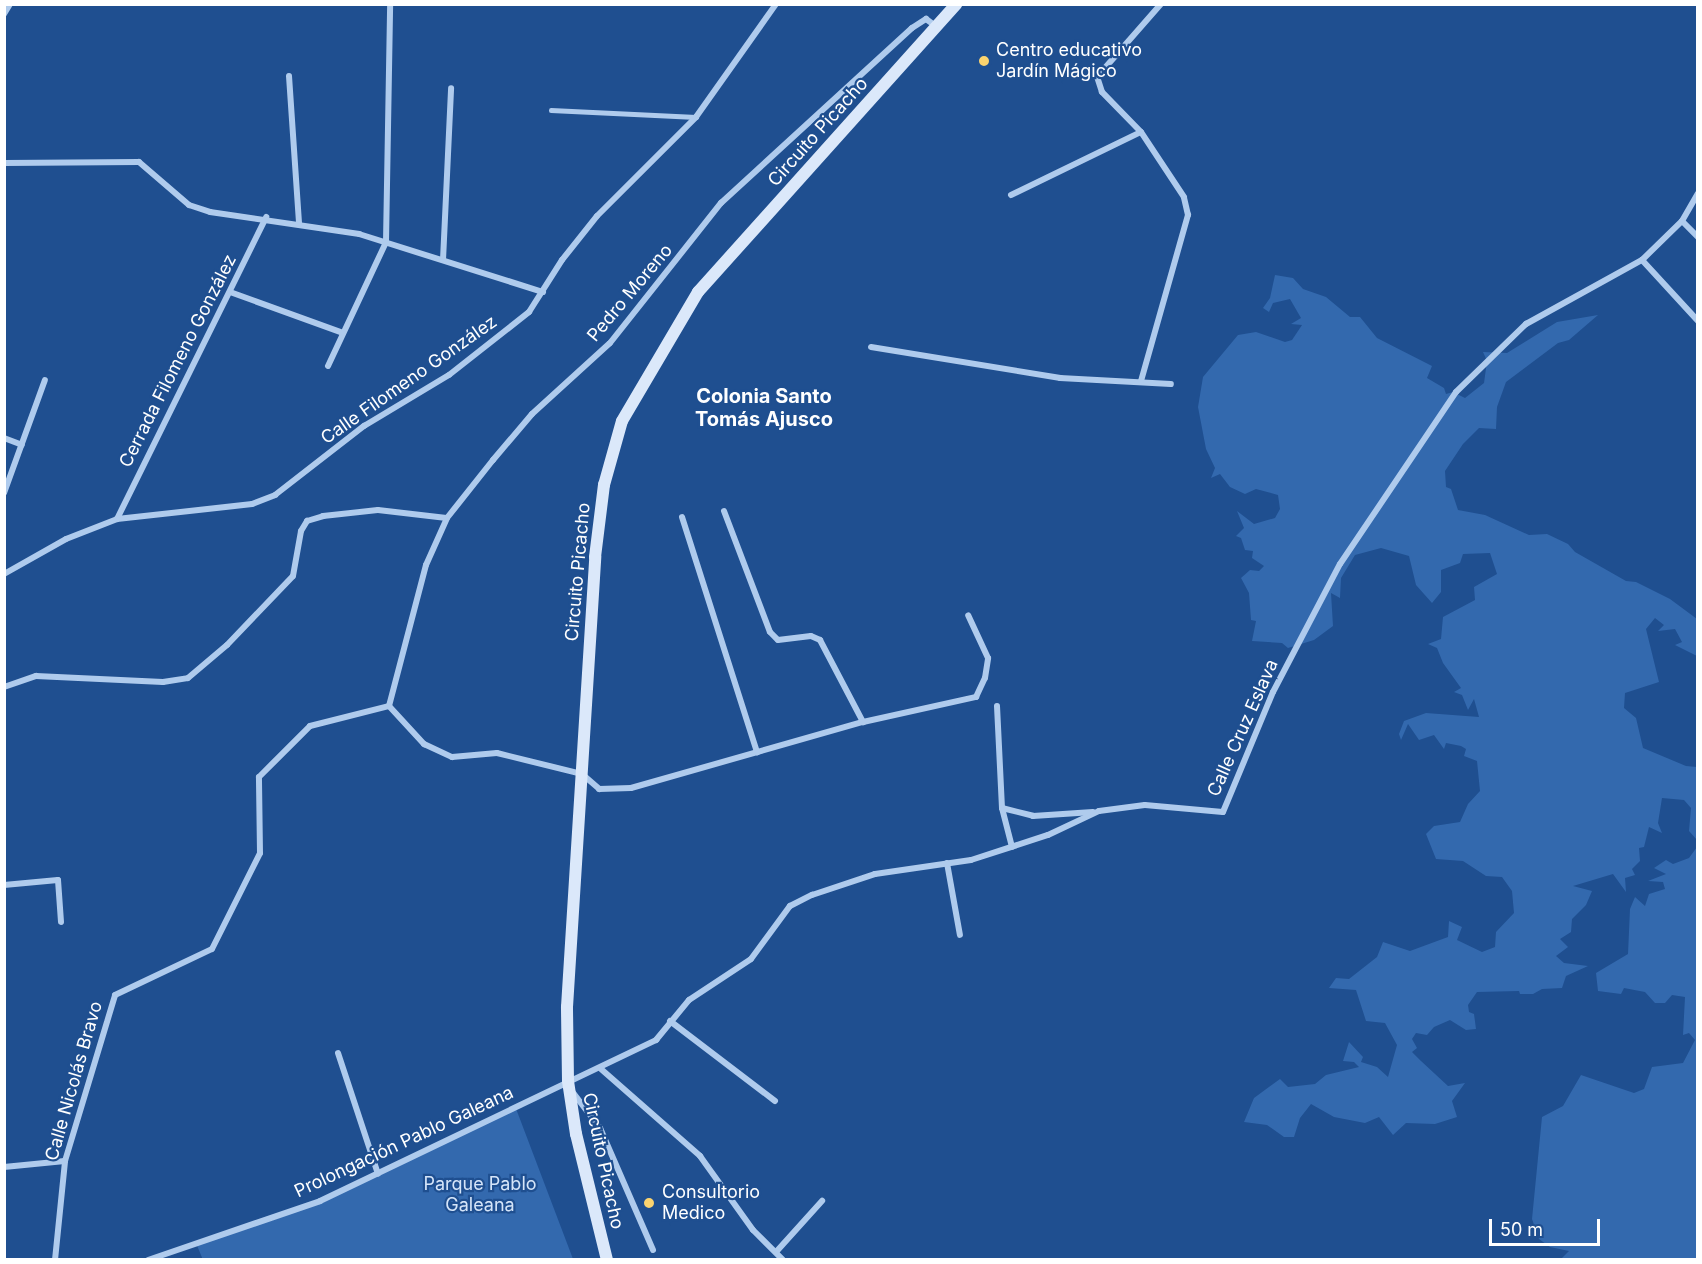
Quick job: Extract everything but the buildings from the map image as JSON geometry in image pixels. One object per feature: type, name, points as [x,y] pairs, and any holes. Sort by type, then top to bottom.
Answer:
[{"type":"main road","name":"Circuito Picacho","points":[[607,1260],[576,1134],[568,1084],[567,1007],[595,557],[604,485],[622,421],[698,292],[956,4]]},
{"type":"street","points":[[4,14],[10,4]]},
{"type":"street","points":[[328,366],[386,242],[390,4]]},
{"type":"street","name":"Calle Filomeno González","points":[[4,574],[66,539],[117,519],[252,504],[275,495],[364,426],[449,375],[529,312],[562,260],[597,216],[696,117],[777,4]]},
{"type":"street","points":[[1141,381],[1188,215],[1184,197],[1141,132],[1097,86],[1097,77],[1161,4]]},
{"type":"street","name":"Pedro Moreno","points":[[389,706],[426,565],[447,518],[532,414],[610,343],[721,203],[912,28],[926,20],[937,27]]},
{"type":"street","points":[[289,76],[299,223]]},
{"type":"street","points":[[443,260],[452,88]]},
{"type":"street","points":[[1011,195],[1141,132]]},
{"type":"street","points":[[4,163],[139,162],[189,205],[210,212],[266,217],[386,242],[543,292]]},
{"type":"street","name":"Calle Cruz Eslava","points":[[568,1084],[656,1040],[670,1021],[713,982],[751,959],[790,906],[875,874],[947,863],[1012,847],[1099,812],[1145,805],[1223,812],[1274,692],[1340,564],[1456,392],[1526,324],[1642,260],[1682,221],[1698,192]]},
{"type":"street","name":"Cerrada Filomeno González","points":[[117,519],[266,217]]},
{"type":"street","points":[[1682,221],[1698,237]]},
{"type":"street","points":[[1642,260],[1698,321]]},
{"type":"street","points":[[230,292],[343,333]]},
{"type":"street","points":[[871,347],[1060,378],[1171,384]]},
{"type":"street","points":[[4,494],[45,380]]},
{"type":"street","points":[[4,438],[22,445]]},
{"type":"street","points":[[4,687],[36,676],[163,682],[188,678],[227,645],[293,576],[301,531],[307,521],[323,516],[378,510],[447,518]]},
{"type":"street","points":[[724,511],[770,632],[778,640],[811,636],[820,640],[863,722]]},
{"type":"street","points":[[682,517],[757,752]]},
{"type":"street","points":[[389,706],[424,744],[453,757],[497,753],[582,774],[599,789],[631,789],[863,722],[976,697],[985,678],[988,658],[968,615]]},
{"type":"street","name":"Calle Nicolás Bravo","points":[[55,1260],[65,1161],[115,995],[212,949],[260,853],[260,777],[309,726],[389,706]]},
{"type":"street","points":[[997,706],[1002,808],[1012,847]]},
{"type":"street","points":[[1002,808],[1033,816],[1099,812]]},
{"type":"street","points":[[947,863],[960,935]]},
{"type":"street","points":[[4,885],[58,880],[61,922]]},
{"type":"street","points":[[670,1021],[775,1101]]},
{"type":"street","points":[[338,1053],[378,1174]]},
{"type":"street","points":[[601,1069],[700,1156],[753,1230],[783,1260]]},
{"type":"street","points":[[568,1084],[600,1128],[653,1250]]},
{"type":"street","name":"Prolongación Pablo Galeana","points":[[148,1260],[320,1201],[568,1084]]},
{"type":"street","points":[[4,1167],[65,1161]]},
{"type":"street","points":[[776,1252],[822,1201]]},
{"type":"lane","points":[[551,110],[696,117]]},
{"type":"green space","points":[[1275,275],[1293,278],[1303,289],[1326,297],[1350,317],[1360,317],[1377,338],[1432,366],[1427,378],[1444,388],[1446,394],[1453,392],[1465,398],[1484,383],[1487,361],[1483,352],[1507,353],[1557,322],[1598,315],[1569,340],[1558,343],[1506,382],[1497,407],[1496,429],[1479,428],[1463,444],[1445,471],[1446,487],[1451,489],[1458,510],[1485,515],[1529,535],[1547,534],[1568,544],[1575,552],[1626,581],[1636,582],[1670,599],[1697,619],[1697,656],[1675,645],[1682,642],[1675,629],[1658,631],[1664,625],[1655,618],[1646,629],[1659,682],[1625,693],[1624,708],[1636,718],[1643,748],[1686,766],[1697,767],[1697,840],[1689,831],[1691,808],[1684,800],[1662,798],[1658,823],[1662,833],[1649,827],[1644,847],[1639,848],[1640,861],[1632,869],[1635,875],[1625,878],[1626,892],[1613,874],[1573,886],[1592,891],[1586,905],[1572,919],[1571,932],[1560,939],[1568,947],[1556,956],[1564,963],[1588,966],[1566,976],[1562,988],[1542,989],[1533,994],[1520,994],[1519,991],[1477,992],[1468,1005],[1469,1012],[1474,1014],[1476,1029],[1466,1030],[1450,1020],[1434,1027],[1427,1035],[1416,1033],[1412,1039],[1417,1048],[1412,1052],[1448,1086],[1465,1083],[1452,1101],[1457,1117],[1435,1124],[1406,1123],[1393,1135],[1379,1117],[1365,1123],[1334,1117],[1311,1104],[1300,1118],[1294,1137],[1284,1137],[1267,1125],[1244,1122],[1254,1098],[1280,1079],[1288,1087],[1315,1084],[1326,1075],[1359,1067],[1354,1062],[1343,1061],[1349,1042],[1363,1057],[1361,1062],[1377,1067],[1388,1077],[1397,1045],[1385,1023],[1366,1021],[1356,990],[1329,988],[1336,978],[1349,979],[1377,957],[1383,942],[1410,951],[1448,937],[1449,921],[1462,927],[1457,940],[1482,952],[1495,947],[1496,932],[1514,913],[1512,891],[1502,877],[1486,876],[1463,861],[1436,859],[1426,834],[1434,826],[1460,822],[1468,804],[1480,791],[1477,761],[1464,756],[1466,749],[1461,746],[1446,743],[1444,749],[1434,735],[1419,740],[1408,724],[1401,740],[1399,734],[1404,721],[1426,713],[1479,717],[1474,699],[1468,710],[1462,695],[1454,692],[1461,688],[1443,663],[1437,648],[1428,644],[1441,639],[1443,617],[1475,600],[1474,587],[1497,574],[1490,553],[1463,554],[1460,563],[1441,570],[1441,592],[1432,603],[1416,585],[1409,556],[1381,548],[1355,555],[1341,578],[1340,598],[1331,593],[1333,626],[1314,640],[1288,648],[1282,643],[1252,641],[1256,621],[1251,620],[1249,593],[1241,578],[1250,570],[1259,571],[1264,566],[1252,558],[1253,551],[1245,550],[1241,538],[1236,536],[1244,528],[1237,511],[1254,524],[1275,518],[1280,509],[1278,495],[1256,489],[1245,494],[1230,487],[1220,474],[1211,478],[1215,468],[1206,449],[1198,407],[1203,377],[1238,335],[1256,332],[1285,342],[1292,340],[1302,325],[1291,324],[1301,318],[1290,299],[1273,303],[1269,312],[1263,308],[1270,298]]},
{"type":"green space","points":[[1697,847],[1697,1259],[1561,1259],[1569,1251],[1550,1247],[1539,1239],[1532,1219],[1542,1117],[1563,1106],[1581,1075],[1634,1093],[1644,1089],[1652,1067],[1683,1063],[1695,1040],[1689,1033],[1683,1035],[1685,997],[1672,995],[1665,1003],[1655,1003],[1645,992],[1624,988],[1621,994],[1598,991],[1596,973],[1628,954],[1630,909],[1635,897],[1645,906],[1649,894],[1665,889],[1663,882],[1648,881],[1666,874],[1654,868],[1666,860],[1673,864],[1689,858]]},
{"type":"green space","name":"Parque Pablo Galeana","points":[[515,1106],[573,1259],[203,1260],[196,1243],[320,1201]]},
{"type":"place","name":"Centro educativo Jardín Mágico","points":[[984,61]]},
{"type":"place","name":"Consultorio Medico","points":[[649,1203]]},
{"type":"district","name":"Colonia Santo Tomás Ajusco","points":[[764,408]]}]
